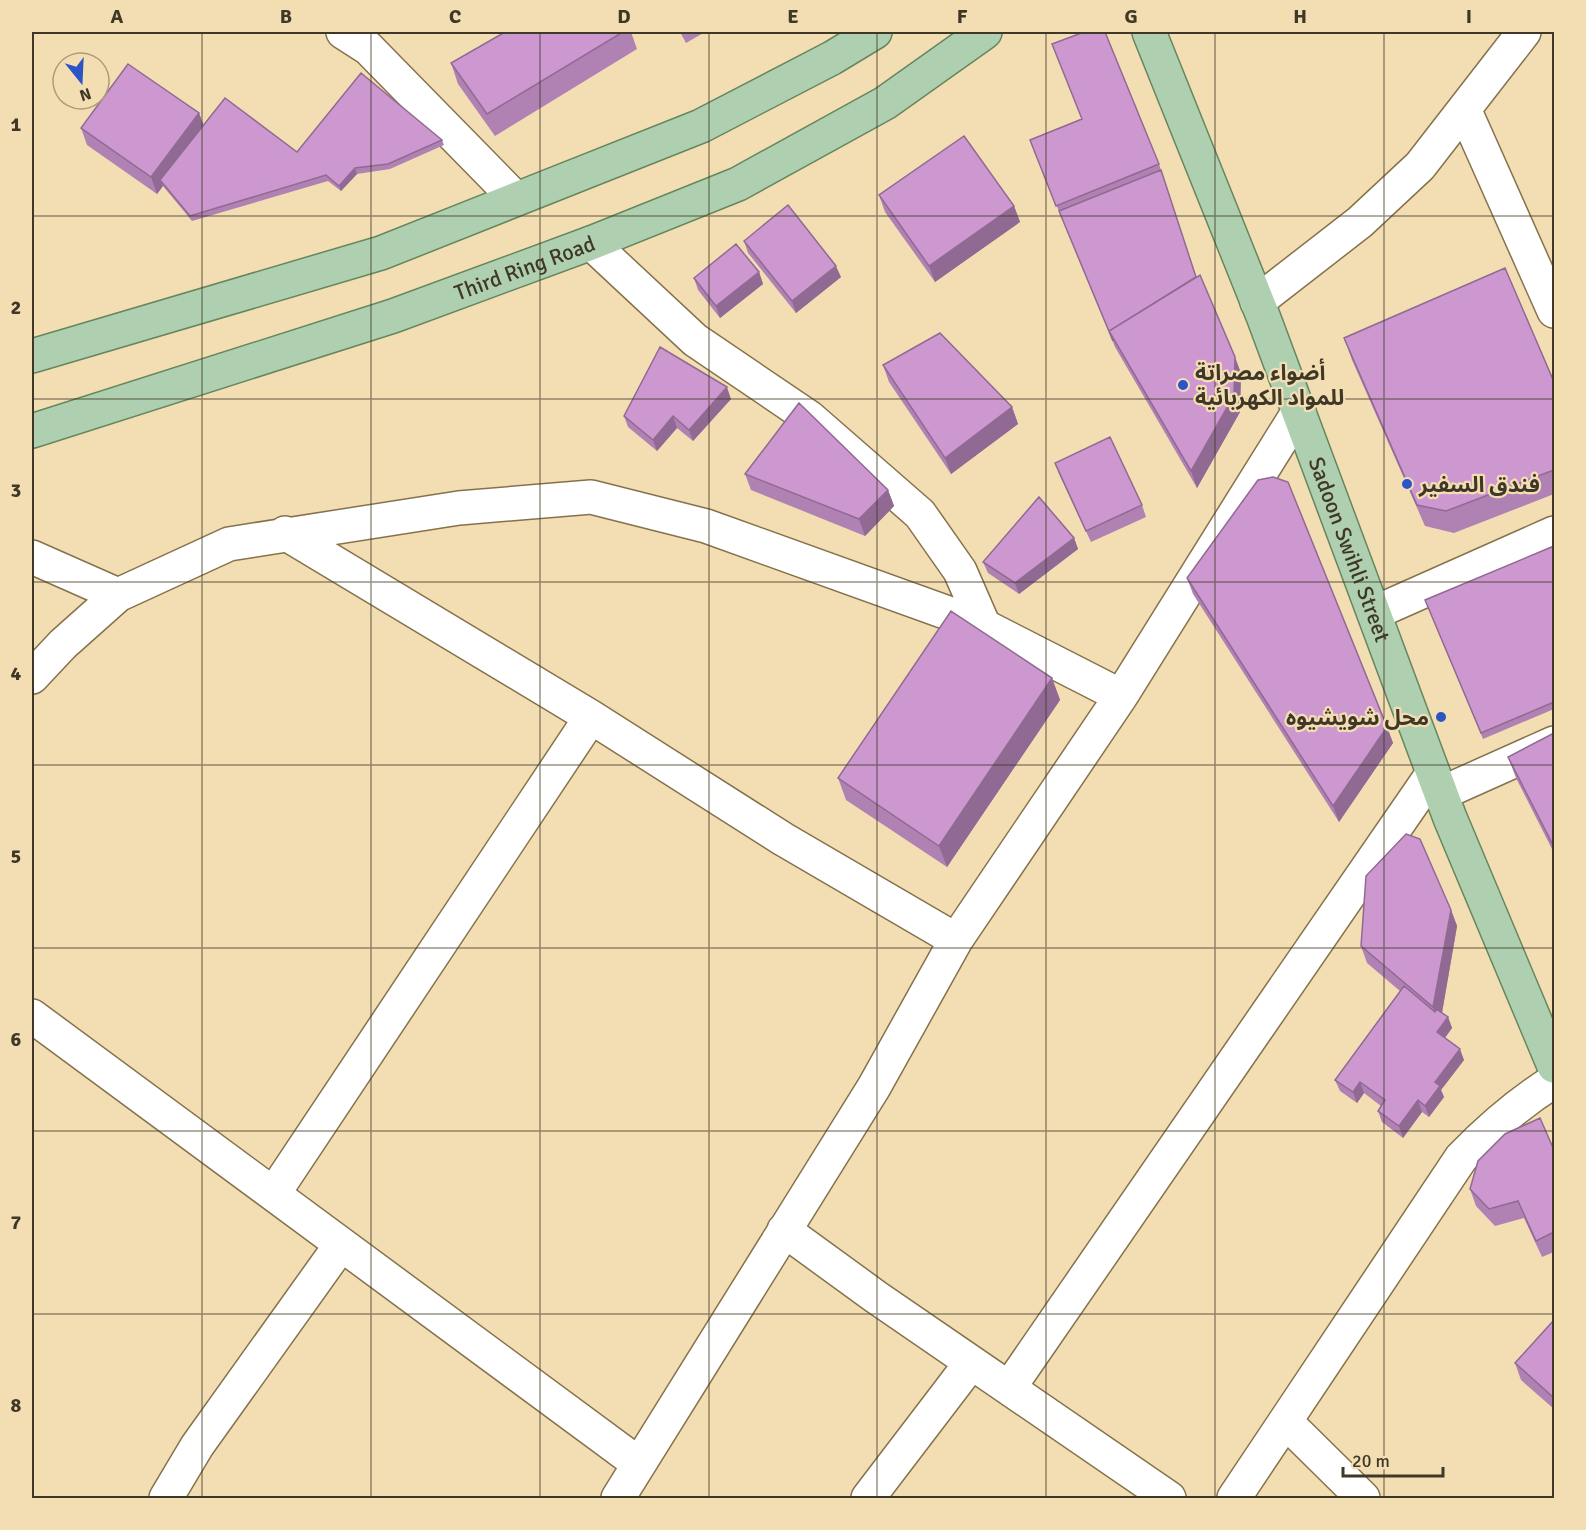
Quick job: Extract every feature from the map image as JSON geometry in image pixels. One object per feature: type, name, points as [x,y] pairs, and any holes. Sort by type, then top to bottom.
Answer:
[{"type":"main road","points":[[32,356],[381,253],[701,126],[832,58],[875,32]]},
{"type":"main road","name":"Third Ring Road","points":[[32,431],[393,316],[591,243],[738,184],[808,148],[885,103],[985,32]]},
{"type":"main road","name":"Sadoon Swihli Street","points":[[1149,32],[1299,411],[1437,784],[1554,1066]]},
{"type":"street","points":[[343,32],[368,48],[515,198]]},
{"type":"street","points":[[1257,302],[1368,214],[1420,166],[1465,111],[1524,32]]},
{"type":"street","points":[[1465,111],[1554,311]]},
{"type":"street","points":[[591,243],[695,340],[810,418],[920,514],[960,572],[984,626]]},
{"type":"street","points":[[618,1498],[874,1087],[956,940],[1121,696],[1299,411]]},
{"type":"street","points":[[32,677],[63,644],[118,595],[229,544],[285,533],[459,508],[591,497],[706,526],[984,626],[1121,696]]},
{"type":"street","points":[[285,533],[591,717],[783,839],[956,940]]},
{"type":"street","points":[[1374,613],[1554,533]]},
{"type":"street","points":[[32,557],[118,595]]},
{"type":"street","points":[[274,1193],[591,717]]},
{"type":"street","points":[[1009,1388],[1437,784],[1554,744]]},
{"type":"street","points":[[32,1016],[274,1193],[340,1246],[639,1464]]},
{"type":"street","points":[[1234,1498],[1461,1158],[1494,1124],[1554,1081]]},
{"type":"street","points":[[784,1230],[1169,1498]]},
{"type":"street","points":[[166,1498],[197,1446],[340,1246]]},
{"type":"street","points":[[868,1498],[971,1362]]},
{"type":"street","points":[[1286,1422],[1363,1498]]},
{"type":"building","points":[[505,32],[623,32],[487,114],[451,63]]},
{"type":"building","points":[[1084,32],[1105,32],[1159,164],[1056,206],[1030,140],[1082,119],[1052,44]]},
{"type":"building","points":[[128,64],[199,113],[151,177],[81,128],[93,111],[111,111],[111,87]]},
{"type":"building","points":[[361,73],[442,140],[388,164],[355,168],[339,186],[326,175],[190,216],[160,180],[225,98],[297,152]]},
{"type":"building","points":[[964,136],[1014,206],[929,266],[879,195]]},
{"type":"building","points":[[1161,170],[1196,277],[1109,331],[1113,341],[1059,211]]},
{"type":"building","points":[[788,205],[836,266],[792,301],[744,241]]},
{"type":"building","points":[[736,244],[759,272],[716,306],[694,278]]},
{"type":"building","points":[[1505,268],[1554,382],[1554,470],[1446,511],[1417,505],[1344,338]]},
{"type":"building","points":[[1200,275],[1235,357],[1234,395],[1191,471],[1109,331]]},
{"type":"building","points":[[940,333],[1012,407],[945,458],[883,365]]},
{"type":"building","points":[[660,347],[727,387],[689,430],[673,416],[653,440],[624,416]]},
{"type":"building","points":[[799,403],[888,490],[859,519],[745,474]]},
{"type":"building","points":[[1110,437],[1142,505],[1086,531],[1055,463]]},
{"type":"building","points":[[1273,477],[1288,482],[1387,727],[1333,806],[1187,578],[1258,480]]},
{"type":"building","points":[[1039,497],[1074,538],[1015,583],[983,562]]},
{"type":"building","points":[[1554,546],[1554,702],[1481,733],[1425,600]]},
{"type":"building","points":[[951,611],[1052,678],[939,846],[838,778]]},
{"type":"building","points":[[1554,733],[1554,847],[1508,757]]},
{"type":"building","points":[[1406,834],[1420,839],[1451,910],[1433,1007],[1361,946],[1366,876]]},
{"type":"building","points":[[1404,986],[1435,1012],[1436,1009],[1448,1017],[1437,1032],[1460,1049],[1435,1082],[1440,1086],[1425,1106],[1418,1100],[1399,1126],[1378,1111],[1385,1100],[1360,1082],[1353,1092],[1335,1080]]},
{"type":"building","points":[[1540,1118],[1554,1150],[1554,1232],[1536,1241],[1518,1201],[1489,1209],[1470,1189],[1478,1161],[1505,1134]]},
{"type":"building","points":[[1554,1320],[1554,1398],[1515,1363]]},
{"type":"place","name":"أضواء مصراتة للمواد الكهربائية","points":[[1183,385]]},
{"type":"place","name":"فندق السفير","points":[[1407,484]]},
{"type":"place","name":"محل شويشيوه","points":[[1441,717]]}]
